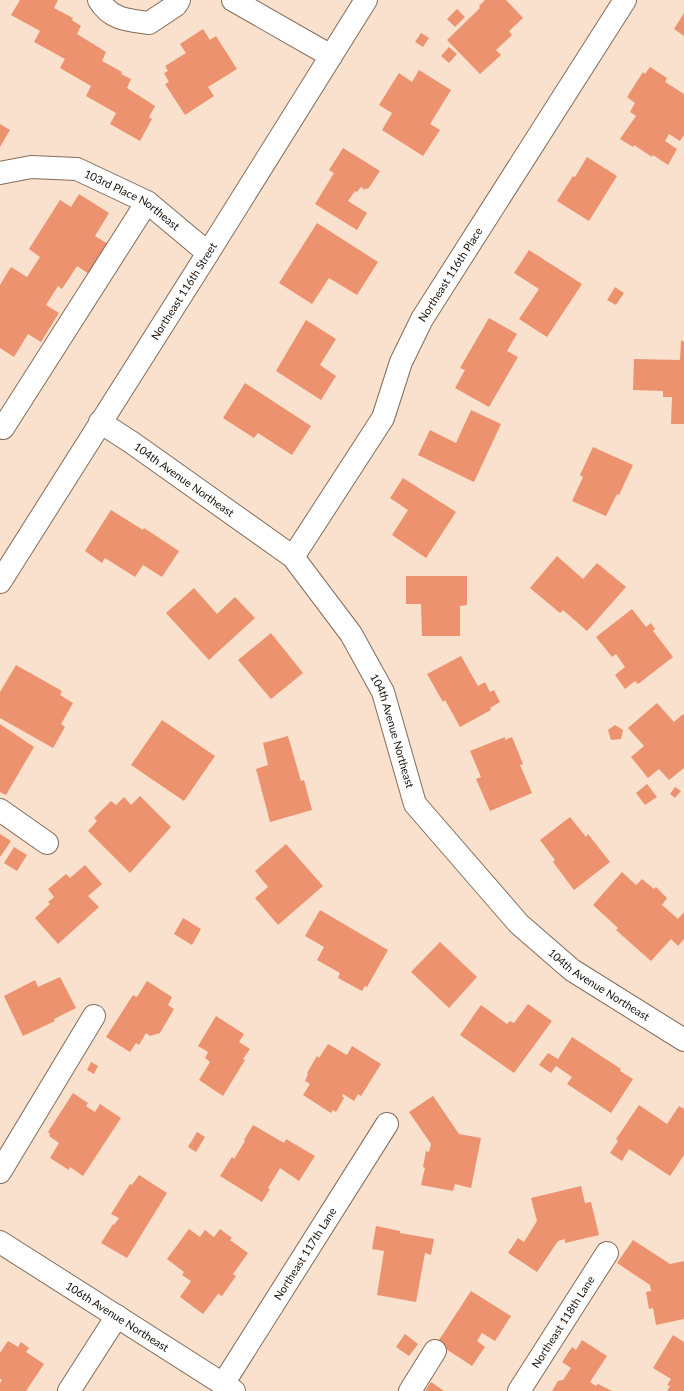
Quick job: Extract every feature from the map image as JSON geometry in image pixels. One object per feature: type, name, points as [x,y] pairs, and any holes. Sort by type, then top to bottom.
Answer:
[{"type":"street","points":[[99,0],[104,8],[120,19],[149,24],[176,5],[179,0]]},
{"type":"street","points":[[233,0],[331,56]]},
{"type":"street","name":"Northeast 116th Street","points":[[0,582],[366,0]]},
{"type":"street","name":"Northeast 116th Place","points":[[293,557],[383,418],[401,362],[422,319],[625,0]]},
{"type":"street","name":"103rd Place Northeast","points":[[0,173],[31,167],[77,169],[146,202],[208,253]]},
{"type":"street","points":[[2,427],[146,202]]},
{"type":"street","name":"104th Avenue Northeast","points":[[100,422],[131,442],[293,557],[352,634],[383,692],[415,804],[519,924],[572,970],[684,1040]]},
{"type":"street","points":[[0,810],[47,843]]},
{"type":"street","points":[[0,1172],[94,1016]]},
{"type":"street","name":"Northeast 117th Lane","points":[[228,1388],[387,1124]]},
{"type":"street","name":"106th Avenue Northeast","points":[[0,1242],[228,1388]]},
{"type":"street","name":"Northeast 118th Lane","points":[[519,1391],[607,1253]]},
{"type":"street","points":[[69,1391],[117,1316]]},
{"type":"street","points":[[410,1391],[436,1351]]},
{"type":"building","points":[[20,0],[58,0],[54,8],[73,18],[72,20],[81,26],[77,34],[106,52],[102,61],[122,72],[121,74],[131,79],[127,88],[155,106],[149,117],[152,119],[140,141],[110,124],[116,113],[86,96],[91,86],[60,68],[65,59],[34,42],[40,31],[11,15]]},
{"type":"building","points":[[485,0],[506,0],[523,18],[509,31],[512,35],[496,50],[501,55],[480,74],[447,40],[480,8],[479,6]]},
{"type":"building","points":[[457,9],[465,17],[455,27],[447,19]]},
{"type":"building","points":[[684,13],[684,36],[674,29]]},
{"type":"building","points":[[203,29],[210,40],[216,36],[237,69],[208,87],[214,96],[185,115],[165,84],[169,82],[164,73],[168,71],[165,66],[186,53],[180,44]]},
{"type":"building","points":[[421,33],[429,38],[423,47],[415,42]]},
{"type":"building","points":[[449,47],[457,54],[449,63],[441,56]]},
{"type":"building","points":[[650,67],[667,78],[665,82],[684,94],[684,135],[680,141],[669,134],[665,141],[677,149],[668,165],[653,155],[652,157],[634,145],[633,147],[620,139],[636,116],[630,112],[635,103],[627,97],[643,72],[645,74]]},
{"type":"building","points":[[419,70],[451,90],[430,124],[440,130],[423,156],[382,130],[392,113],[379,105],[399,73],[412,82]]},
{"type":"building","points":[[0,124],[10,130],[0,147]]},
{"type":"building","points":[[343,148],[380,171],[368,189],[366,188],[365,190],[361,187],[357,192],[355,191],[348,201],[367,213],[357,230],[315,204],[334,173],[329,170]]},
{"type":"building","points":[[587,157],[617,176],[589,221],[557,201],[573,176],[575,177]]},
{"type":"building","points":[[79,194],[109,213],[95,236],[108,244],[89,274],[77,266],[62,289],[58,286],[46,305],[59,313],[41,342],[28,334],[14,357],[0,348],[0,285],[11,267],[27,277],[40,257],[29,249],[60,200],[71,207]]},
{"type":"building","points":[[317,223],[378,262],[357,295],[329,278],[312,304],[279,283]]},
{"type":"building","points":[[529,250],[582,284],[547,337],[519,319],[539,289],[514,273]]},
{"type":"building","points":[[615,287],[624,293],[616,305],[607,300]]},
{"type":"building","points":[[489,318],[517,334],[507,351],[518,357],[489,407],[455,388],[465,370],[460,368]]},
{"type":"building","points":[[306,320],[336,339],[320,365],[336,376],[321,400],[276,371]]},
{"type":"building","points":[[681,340],[684,342],[684,424],[671,424],[672,397],[663,397],[663,391],[633,390],[634,359],[680,360]]},
{"type":"building","points":[[245,383],[311,426],[292,455],[258,433],[254,438],[223,418]]},
{"type":"building","points":[[471,410],[501,424],[474,482],[418,455],[430,430],[456,443]]},
{"type":"building","points":[[593,447],[633,465],[619,495],[617,494],[606,516],[572,501],[583,477],[580,475]]},
{"type":"building","points":[[403,478],[456,512],[426,558],[392,535],[408,510],[390,498]]},
{"type":"building","points":[[111,510],[143,530],[144,528],[179,551],[162,577],[143,565],[135,577],[105,558],[102,563],[85,551]]},
{"type":"building","points":[[557,556],[583,579],[597,563],[626,587],[587,631],[563,610],[560,613],[530,588]]},
{"type":"building","points":[[406,576],[467,576],[467,605],[460,606],[460,636],[422,636],[421,604],[406,604]]},
{"type":"building","points":[[194,588],[217,614],[235,597],[255,618],[209,660],[166,613]]},
{"type":"building","points":[[632,609],[646,627],[651,623],[655,629],[653,631],[673,657],[638,684],[635,681],[625,689],[615,675],[625,667],[616,654],[612,657],[596,637]]},
{"type":"building","points":[[271,633],[303,673],[271,699],[238,660]]},
{"type":"building","points":[[461,656],[478,686],[485,682],[490,692],[494,690],[500,702],[490,708],[491,710],[460,727],[445,700],[443,702],[427,674]]},
{"type":"building","points":[[16,665],[62,691],[60,695],[73,703],[61,724],[65,727],[53,748],[0,718],[0,692]]},
{"type":"building","points":[[657,703],[674,722],[683,714],[684,716],[684,768],[669,780],[659,769],[648,778],[631,757],[644,746],[628,728]]},
{"type":"building","points":[[162,720],[215,756],[184,801],[131,765]]},
{"type":"building","points":[[0,724],[34,747],[6,795],[0,792]]},
{"type":"building","points":[[615,725],[623,730],[621,739],[611,740],[608,730]]},
{"type":"building","points":[[288,736],[301,781],[304,780],[312,810],[270,822],[256,769],[268,765],[263,743]]},
{"type":"building","points":[[505,737],[505,740],[512,737],[523,764],[520,765],[532,793],[490,811],[476,779],[481,777],[470,751]]},
{"type":"building","points":[[647,784],[657,797],[645,805],[636,793]]},
{"type":"building","points":[[675,787],[681,791],[675,798],[670,794]]},
{"type":"building","points":[[140,796],[171,827],[130,873],[88,831],[97,821],[94,818],[111,801],[116,805],[124,797],[131,805]]},
{"type":"building","points":[[570,817],[586,837],[588,834],[610,862],[574,890],[553,862],[555,860],[540,840]]},
{"type":"building","points":[[0,834],[11,841],[0,857]]},
{"type":"building","points":[[286,844],[323,886],[278,925],[255,898],[268,887],[255,871]]},
{"type":"building","points":[[14,847],[27,855],[17,871],[4,863]]},
{"type":"building","points":[[85,865],[102,884],[88,896],[99,907],[58,944],[35,918],[50,904],[48,902],[54,897],[48,889],[66,874],[70,878]]},
{"type":"building","points":[[622,872],[636,885],[642,879],[654,889],[656,887],[667,898],[662,905],[678,919],[684,912],[684,939],[678,946],[671,939],[651,961],[616,930],[618,928],[593,905]]},
{"type":"building","points":[[320,910],[388,950],[367,987],[365,986],[362,991],[338,978],[340,973],[317,960],[324,947],[305,936]]},
{"type":"building","points":[[183,918],[201,929],[192,945],[174,934]]},
{"type":"building","points":[[440,942],[477,977],[449,1008],[411,972]]},
{"type":"building","points":[[60,977],[76,1008],[54,1019],[55,1021],[23,1036],[4,996],[35,980],[38,987]]},
{"type":"building","points":[[147,981],[172,997],[168,1005],[174,1009],[160,1033],[150,1036],[146,1033],[139,1045],[136,1043],[130,1052],[106,1037],[133,995],[137,997]]},
{"type":"building","points":[[528,1004],[552,1021],[514,1073],[460,1035],[481,1005],[507,1024],[510,1021],[514,1023]]},
{"type":"building","points":[[216,1016],[244,1034],[239,1042],[250,1049],[223,1096],[199,1080],[210,1062],[205,1058],[208,1052],[198,1046]]},
{"type":"building","points":[[572,1037],[621,1069],[620,1071],[633,1079],[611,1113],[567,1084],[572,1077],[556,1066],[551,1073],[539,1065],[548,1053],[558,1059]]},
{"type":"building","points":[[328,1044],[347,1055],[352,1046],[381,1064],[361,1096],[358,1094],[354,1101],[343,1094],[342,1096],[344,1098],[336,1112],[333,1110],[331,1113],[303,1095],[310,1084],[305,1081],[308,1074],[307,1073],[317,1056],[319,1058]]},
{"type":"building","points":[[91,1062],[98,1066],[94,1074],[87,1070]]},
{"type":"building","points":[[73,1093],[88,1103],[86,1106],[95,1112],[100,1104],[121,1118],[83,1176],[70,1167],[69,1170],[50,1158],[59,1143],[49,1136],[50,1134],[48,1132]]},
{"type":"building","points":[[433,1096],[459,1134],[481,1138],[471,1188],[455,1184],[453,1191],[421,1185],[425,1168],[423,1167],[426,1151],[429,1152],[431,1144],[409,1112]]},
{"type":"building","points":[[639,1105],[667,1124],[679,1106],[684,1109],[684,1155],[670,1176],[629,1149],[622,1161],[610,1153],[618,1141],[616,1139]]},
{"type":"building","points":[[253,1125],[284,1143],[286,1139],[315,1156],[299,1181],[280,1168],[268,1188],[270,1189],[262,1202],[220,1176],[232,1157],[234,1159]]},
{"type":"building","points":[[197,1132],[205,1137],[196,1152],[188,1147]]},
{"type":"building","points":[[139,1175],[167,1193],[127,1258],[101,1243],[113,1224],[114,1225],[119,1218],[111,1214],[130,1184],[132,1185]]},
{"type":"building","points":[[581,1186],[585,1203],[591,1202],[599,1235],[565,1243],[565,1239],[558,1241],[537,1272],[508,1253],[518,1238],[524,1242],[537,1221],[531,1198]]},
{"type":"building","points":[[376,1226],[400,1231],[400,1233],[434,1239],[431,1255],[425,1253],[416,1302],[377,1295],[384,1251],[372,1249]]},
{"type":"building","points":[[189,1229],[200,1237],[205,1230],[214,1237],[220,1229],[232,1238],[230,1240],[248,1253],[233,1274],[236,1276],[222,1296],[218,1294],[203,1314],[180,1297],[191,1281],[182,1275],[184,1272],[167,1259]]},
{"type":"building","points":[[633,1240],[670,1264],[684,1261],[684,1319],[656,1325],[653,1308],[649,1309],[646,1292],[651,1291],[650,1285],[617,1263]]},
{"type":"building","points":[[471,1291],[511,1316],[495,1341],[482,1333],[477,1341],[485,1347],[472,1366],[437,1343]]},
{"type":"building","points":[[405,1334],[418,1344],[409,1356],[396,1347]]},
{"type":"building","points":[[673,1335],[684,1342],[684,1391],[667,1391],[670,1386],[667,1385],[671,1379],[653,1368]]},
{"type":"building","points":[[582,1340],[607,1356],[590,1382],[596,1386],[598,1384],[612,1391],[552,1391],[558,1381],[563,1380],[571,1368],[562,1362],[572,1347],[576,1350]]},
{"type":"building","points":[[8,1341],[18,1347],[21,1342],[29,1348],[26,1352],[44,1364],[26,1391],[0,1391],[0,1383],[2,1380],[0,1379],[0,1353]]},
{"type":"building","points":[[431,1382],[444,1391],[425,1391]]}]
